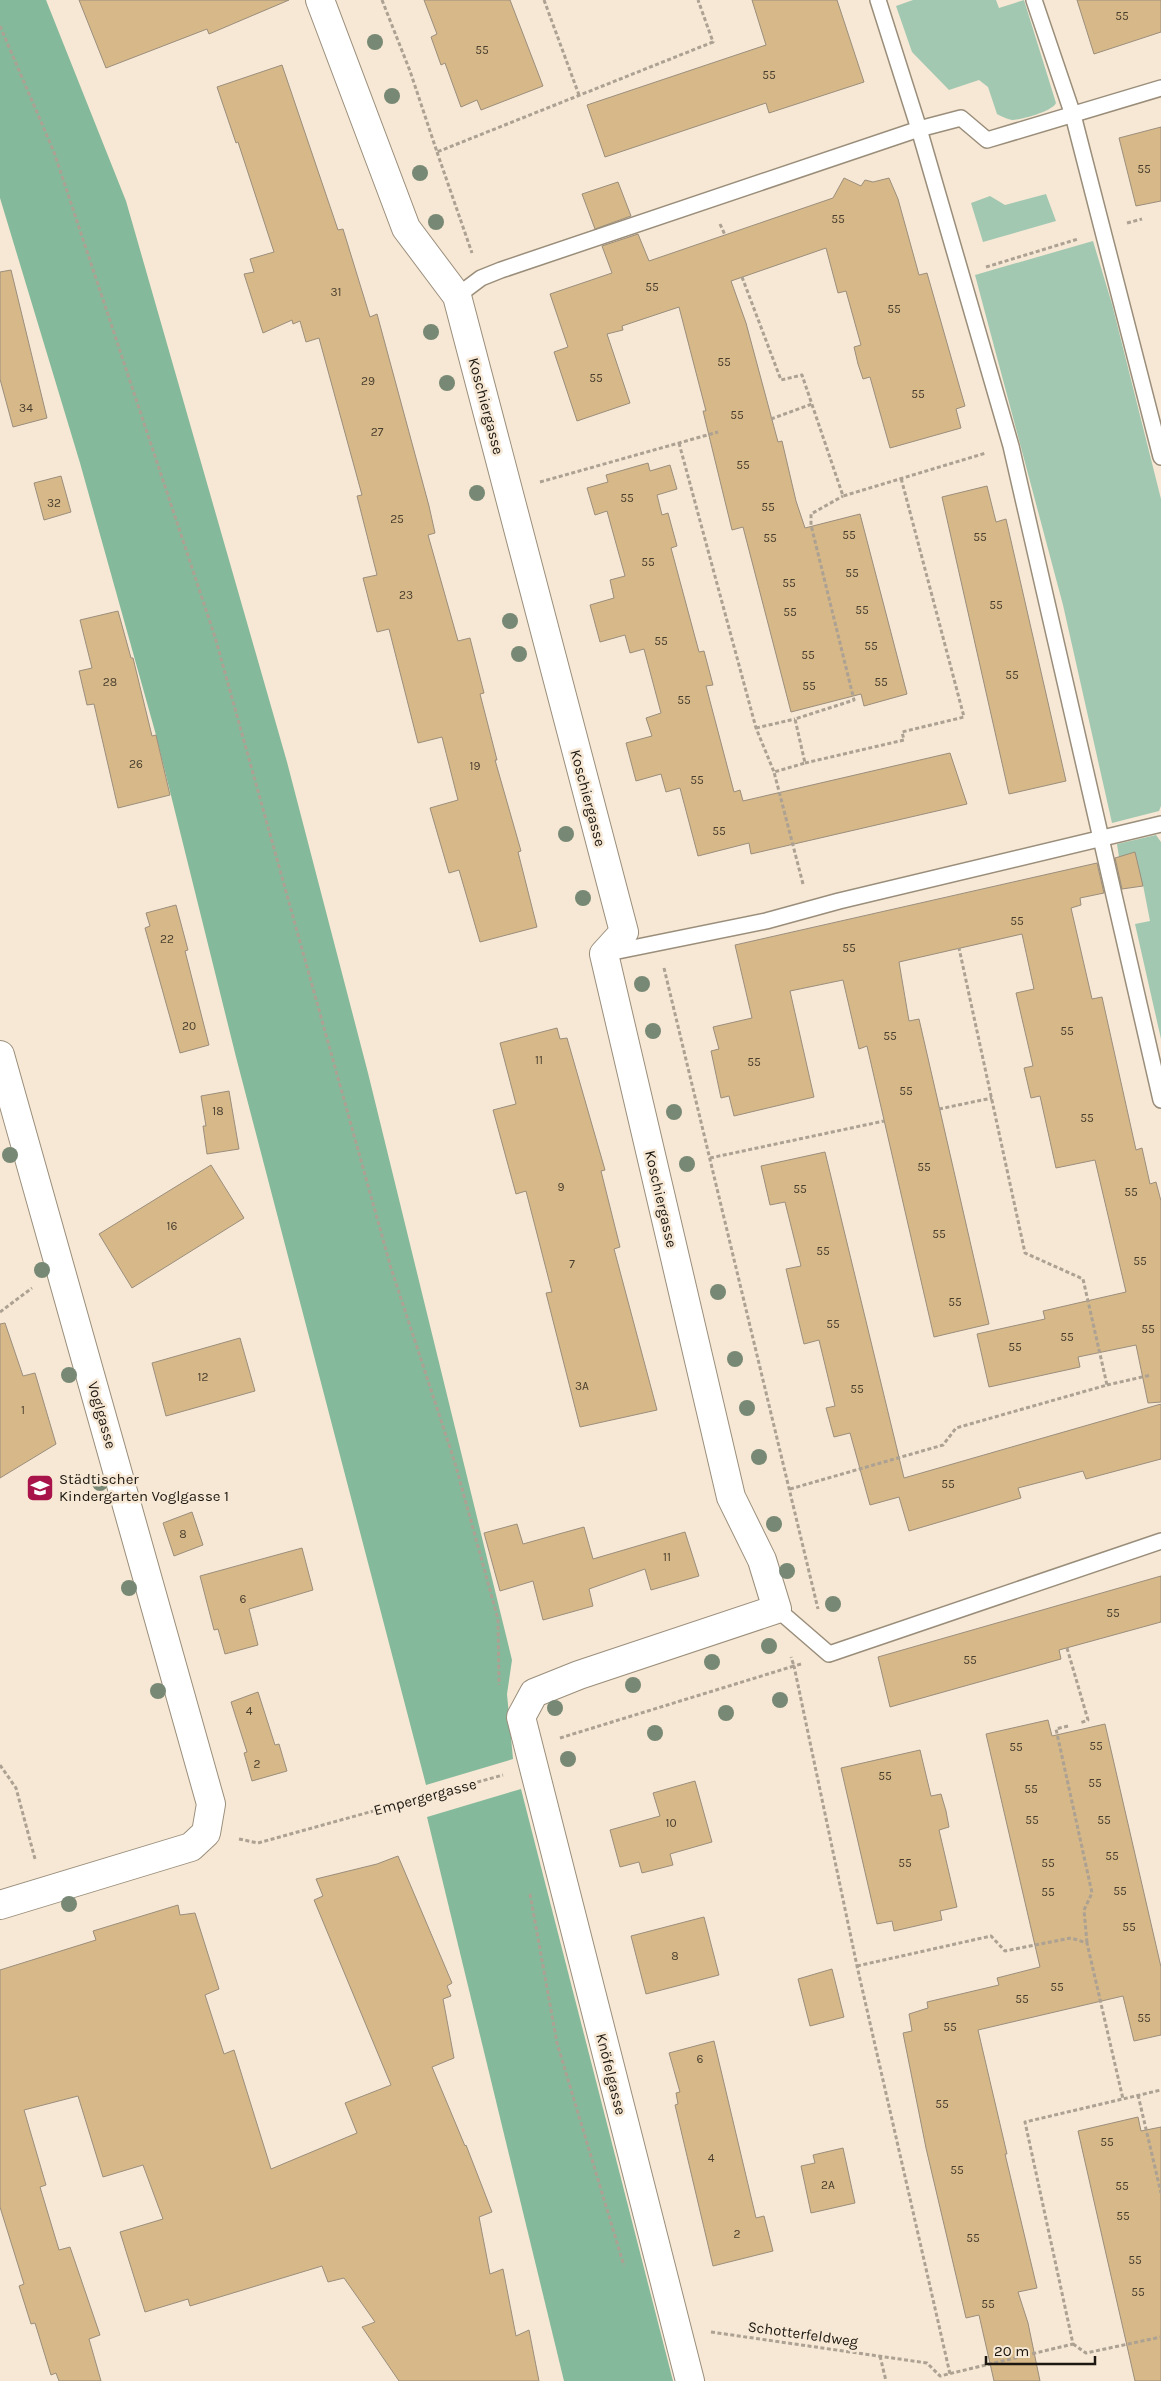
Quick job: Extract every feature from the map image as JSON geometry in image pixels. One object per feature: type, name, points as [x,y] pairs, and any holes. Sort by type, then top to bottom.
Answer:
[{"type":"street","name":"Koschiergasse","points":[[320,0],[406,228],[457,296],[624,932],[604,954],[731,1497],[762,1560],[777,1609]]},
{"type":"street","name":"Voglgasse","points":[[0,1055],[211,1804],[206,1833]]},
{"type":"street","points":[[532,1767],[521,1717],[534,1693],[579,1674],[777,1609]]},
{"type":"street","name":"Knöfelgasse","points":[[532,1767],[690,2381]]},
{"type":"street","points":[[0,1905],[191,1846],[206,1833]]},
{"type":"lane","points":[[878,0],[919,129],[1010,446],[1161,1100]]},
{"type":"lane","points":[[1034,0],[1073,115],[1161,457]]},
{"type":"lane","points":[[457,296],[481,278],[919,129],[961,118],[986,140],[1161,88]]},
{"type":"lane","points":[[604,954],[766,921],[1101,836],[1161,824]]},
{"type":"lane","points":[[777,1609],[829,1654],[1161,1541]]},
{"type":"path","points":[[382,0],[410,71],[481,278]]},
{"type":"path","points":[[544,0],[579,95]]},
{"type":"path","points":[[437,152],[713,42],[698,0]]},
{"type":"path","points":[[0,26],[54,152],[215,637],[391,1268],[456,1463],[498,1619],[499,1688]]},
{"type":"path","points":[[961,275],[1103,231]]},
{"type":"path","points":[[742,277],[781,380],[802,375],[843,496]]},
{"type":"path","points":[[771,419],[812,404]]},
{"type":"path","points":[[538,483],[718,432]]},
{"type":"path","points":[[679,443],[756,728],[774,772],[810,909]]},
{"type":"path","points":[[756,728],[795,719],[854,700],[812,525],[811,514],[843,496],[1010,446]]},
{"type":"path","points":[[774,772],[904,740],[902,732],[964,717],[901,478]]},
{"type":"path","points":[[795,719],[805,763]]},
{"type":"path","points":[[658,943],[829,1654]]},
{"type":"path","points":[[959,948],[1025,1253],[1083,1279],[1107,1385]]},
{"type":"path","points":[[939,1109],[992,1098]]},
{"type":"path","points":[[710,1158],[884,1121]]},
{"type":"path","points":[[790,1489],[943,1445],[956,1428],[1107,1385],[1150,1375]]},
{"type":"path","points":[[1067,1648],[1088,1720],[1080,1723]]},
{"type":"path","points":[[791,1656],[857,1966],[950,2374],[1073,2344]]},
{"type":"path","points":[[532,1767],[556,1740],[794,1666]]},
{"type":"path","points":[[1068,1726],[1056,1729],[1092,1894],[1084,1910],[1087,1943],[1123,2099]]},
{"type":"path","points":[[0,1765],[16,1788],[44,1891]]},
{"type":"path","points":[[501,1766],[501,1776],[504,1784]]},
{"type":"path","name":"Empergergasse","points":[[206,1833],[258,1843],[532,1767]]},
{"type":"path","points":[[529,1891],[556,2043],[626,2270]]},
{"type":"path","points":[[857,1966],[991,1936],[1005,1951],[1071,1938],[1087,1943]]},
{"type":"path","points":[[1161,2090],[1025,2122],[1073,2344],[1086,2354],[1161,2337]]},
{"type":"path","points":[[1138,2096],[1161,2194]]},
{"type":"path","name":"Schotterfeldweg","points":[[676,2327],[927,2363],[940,2376],[950,2374]]},
{"type":"path","points":[[880,2356],[886,2381]]},
{"type":"green space","points":[[0,0],[46,0],[126,201],[287,762],[368,1073],[512,1660],[507,1694],[513,1759],[426,1785],[236,1057],[156,735],[80,463],[0,198]]},
{"type":"green space","points":[[913,0],[996,0],[999,8],[1024,0],[1056,103],[1054,106],[1029,117],[1012,120],[997,114],[988,87],[979,80],[949,90],[912,52],[896,6]]},
{"type":"green space","points":[[1046,194],[1056,221],[983,242],[971,203],[990,196],[1005,205]]},
{"type":"green space","points":[[1093,241],[1112,304],[1161,499],[1161,806],[1159,811],[1112,823],[1063,605],[975,275]]},
{"type":"green space","points":[[1156,835],[1161,842],[1161,1039],[1135,924],[1150,921],[1143,885],[1119,857],[1117,844]]},
{"type":"green space","points":[[521,1789],[673,2381],[564,2381],[427,1817]]},
{"type":"building","points":[[79,0],[289,0],[209,34],[207,29],[106,68]]},
{"type":"building","points":[[424,0],[510,0],[543,86],[481,110],[477,100],[461,107],[445,63],[441,65],[431,37],[437,34]]},
{"type":"building","points":[[752,0],[837,0],[864,82],[769,113],[766,103],[605,157],[587,105],[766,45]]},
{"type":"building","points":[[1077,0],[1161,0],[1161,32],[1094,54]]},
{"type":"building","points":[[282,65],[338,230],[343,229],[370,317],[377,314],[429,506],[435,533],[428,535],[458,641],[470,638],[484,693],[480,694],[497,760],[495,760],[521,851],[518,852],[537,927],[480,942],[459,870],[449,873],[430,808],[458,800],[442,737],[418,743],[389,629],[377,632],[363,578],[377,575],[357,496],[362,495],[319,338],[306,342],[300,321],[293,324],[292,320],[263,333],[244,274],[254,272],[250,259],[274,252],[238,142],[236,143],[217,87]]},
{"type":"building","points":[[1161,127],[1161,201],[1136,206],[1119,138]]},
{"type":"building","points":[[844,178],[861,186],[865,180],[873,182],[889,178],[898,199],[919,275],[927,273],[965,406],[956,409],[961,428],[890,448],[870,377],[863,379],[858,364],[854,347],[861,345],[846,291],[838,293],[826,248],[731,281],[746,323],[778,442],[782,441],[796,501],[805,528],[860,514],[907,694],[864,706],[861,694],[791,712],[743,527],[732,530],[703,411],[706,411],[679,307],[622,326],[623,330],[607,334],[630,403],[577,421],[554,352],[568,347],[550,294],[612,273],[602,246],[638,234],[649,261],[833,198]]},
{"type":"building","points":[[618,182],[631,216],[595,229],[582,194]]},
{"type":"building","points":[[11,270],[47,418],[13,427],[0,379],[0,272]]},
{"type":"building","points":[[648,463],[650,471],[670,465],[677,489],[657,495],[662,515],[668,513],[677,546],[671,548],[699,652],[704,651],[713,685],[706,686],[734,792],[740,790],[743,801],[950,753],[967,804],[751,854],[749,843],[698,856],[680,788],[666,792],[661,774],[636,781],[626,743],[652,736],[646,718],[661,713],[644,649],[630,653],[625,635],[600,642],[590,605],[614,598],[610,580],[625,576],[607,511],[595,515],[587,488],[608,482],[606,475]]},
{"type":"building","points":[[61,476],[71,512],[44,520],[34,483]]},
{"type":"building","points":[[987,486],[996,522],[1006,519],[1066,781],[1009,794],[942,497]]},
{"type":"building","points":[[118,611],[131,658],[133,658],[152,736],[156,735],[170,795],[118,808],[94,704],[87,705],[79,671],[92,668],[80,620]]},
{"type":"building","points":[[1135,852],[1143,886],[1122,889],[1115,858]]},
{"type":"building","points":[[1097,863],[1104,893],[1080,898],[1081,905],[1071,908],[1092,999],[1102,997],[1136,1150],[1142,1148],[1150,1184],[1156,1182],[1161,1201],[1161,1402],[1148,1403],[1136,1345],[1078,1357],[1080,1367],[989,1387],[977,1334],[1045,1319],[1043,1311],[1126,1292],[1095,1160],[1056,1168],[1040,1096],[1031,1098],[1024,1068],[1033,1066],[1016,993],[1034,989],[1022,934],[899,962],[909,1021],[919,1019],[989,1324],[934,1337],[867,1046],[859,1049],[843,980],[790,991],[814,1097],[734,1116],[729,1096],[721,1098],[711,1051],[719,1049],[713,1027],[752,1018],[735,945]]},
{"type":"building","points":[[176,905],[188,950],[185,951],[209,1045],[180,1053],[145,928],[150,926],[146,913]]},
{"type":"building","points":[[557,1028],[560,1039],[567,1038],[605,1170],[601,1171],[620,1247],[614,1249],[657,1410],[580,1427],[546,1293],[552,1292],[526,1191],[516,1194],[493,1110],[516,1104],[500,1043]]},
{"type":"building","points":[[229,1091],[239,1149],[207,1154],[203,1126],[206,1126],[201,1096]]},
{"type":"building","points":[[825,1152],[904,1478],[1161,1404],[1161,1459],[1086,1479],[1083,1471],[1018,1488],[1021,1498],[909,1531],[899,1497],[870,1505],[850,1433],[834,1437],[826,1408],[835,1406],[819,1340],[804,1344],[786,1269],[801,1266],[785,1202],[770,1205],[761,1166]]},
{"type":"building","points":[[211,1165],[244,1218],[132,1288],[99,1234]]},
{"type":"building","points":[[5,1323],[23,1376],[35,1373],[56,1444],[0,1478],[0,1324]]},
{"type":"building","points":[[240,1338],[255,1391],[166,1416],[152,1363]]},
{"type":"building","points":[[192,1512],[203,1545],[174,1556],[163,1523]]},
{"type":"building","points":[[517,1524],[523,1544],[584,1527],[593,1559],[685,1532],[699,1576],[651,1590],[645,1569],[589,1589],[593,1606],[543,1620],[533,1581],[500,1591],[484,1533]]},
{"type":"building","points":[[302,1548],[313,1590],[249,1609],[258,1645],[225,1654],[218,1629],[214,1630],[200,1576]]},
{"type":"building","points":[[1161,1576],[1161,1622],[1059,1650],[1061,1659],[890,1707],[878,1657]]},
{"type":"building","points":[[258,1692],[275,1745],[279,1744],[287,1771],[252,1781],[244,1753],[247,1752],[231,1702]]},
{"type":"building","points":[[1048,1720],[1052,1736],[1105,1724],[1161,1967],[1161,2035],[1134,2041],[1123,1996],[978,2030],[1037,2288],[1018,2292],[1028,2323],[1040,2381],[994,2381],[979,2315],[966,2318],[926,2148],[903,2033],[912,2031],[909,2014],[928,2008],[927,2002],[999,1985],[997,1978],[1040,1967],[986,1734]]},
{"type":"building","points":[[920,1750],[931,1796],[941,1794],[946,1811],[949,1827],[939,1830],[957,1907],[940,1911],[942,1920],[894,1931],[892,1921],[877,1924],[841,1768]]},
{"type":"building","points":[[695,1781],[712,1842],[670,1854],[673,1865],[642,1873],[639,1862],[620,1867],[610,1830],[660,1816],[653,1793]]},
{"type":"building","points":[[398,1856],[452,1983],[447,1986],[451,1996],[443,1999],[454,2058],[432,2067],[466,2145],[492,2212],[479,2217],[490,2274],[503,2269],[516,2336],[529,2330],[539,2381],[399,2381],[362,2327],[375,2322],[344,2278],[328,2282],[322,2266],[190,2306],[188,2299],[145,2312],[120,2232],[163,2219],[143,2165],[103,2177],[78,2096],[24,2110],[46,2185],[40,2187],[59,2250],[70,2247],[100,2335],[89,2339],[101,2381],[59,2381],[56,2373],[51,2375],[35,2323],[31,2324],[19,2286],[24,2284],[0,2207],[0,1970],[96,1940],[93,1931],[178,1905],[180,1915],[195,1913],[219,1989],[205,1995],[224,2054],[234,2050],[271,2169],[357,2133],[345,2103],[391,2085],[314,1900],[323,1896],[316,1879],[377,1864]]},
{"type":"building","points":[[704,1917],[719,1975],[646,1994],[631,1936]]},
{"type":"building","points":[[832,1969],[844,2017],[810,2026],[798,1979]]},
{"type":"building","points":[[714,2041],[756,2218],[764,2216],[773,2251],[713,2266],[675,2105],[678,2104],[676,2093],[680,2092],[669,2053]]},
{"type":"building","points":[[1138,2117],[1141,2131],[1161,2127],[1161,2381],[1135,2381],[1078,2131]]},
{"type":"building","points":[[843,2148],[855,2203],[811,2213],[801,2166],[815,2163],[813,2155]]},
{"type":"place","name":"Städtischer Kindergarten Voglgasse 1","points":[[40,1488]]}]
